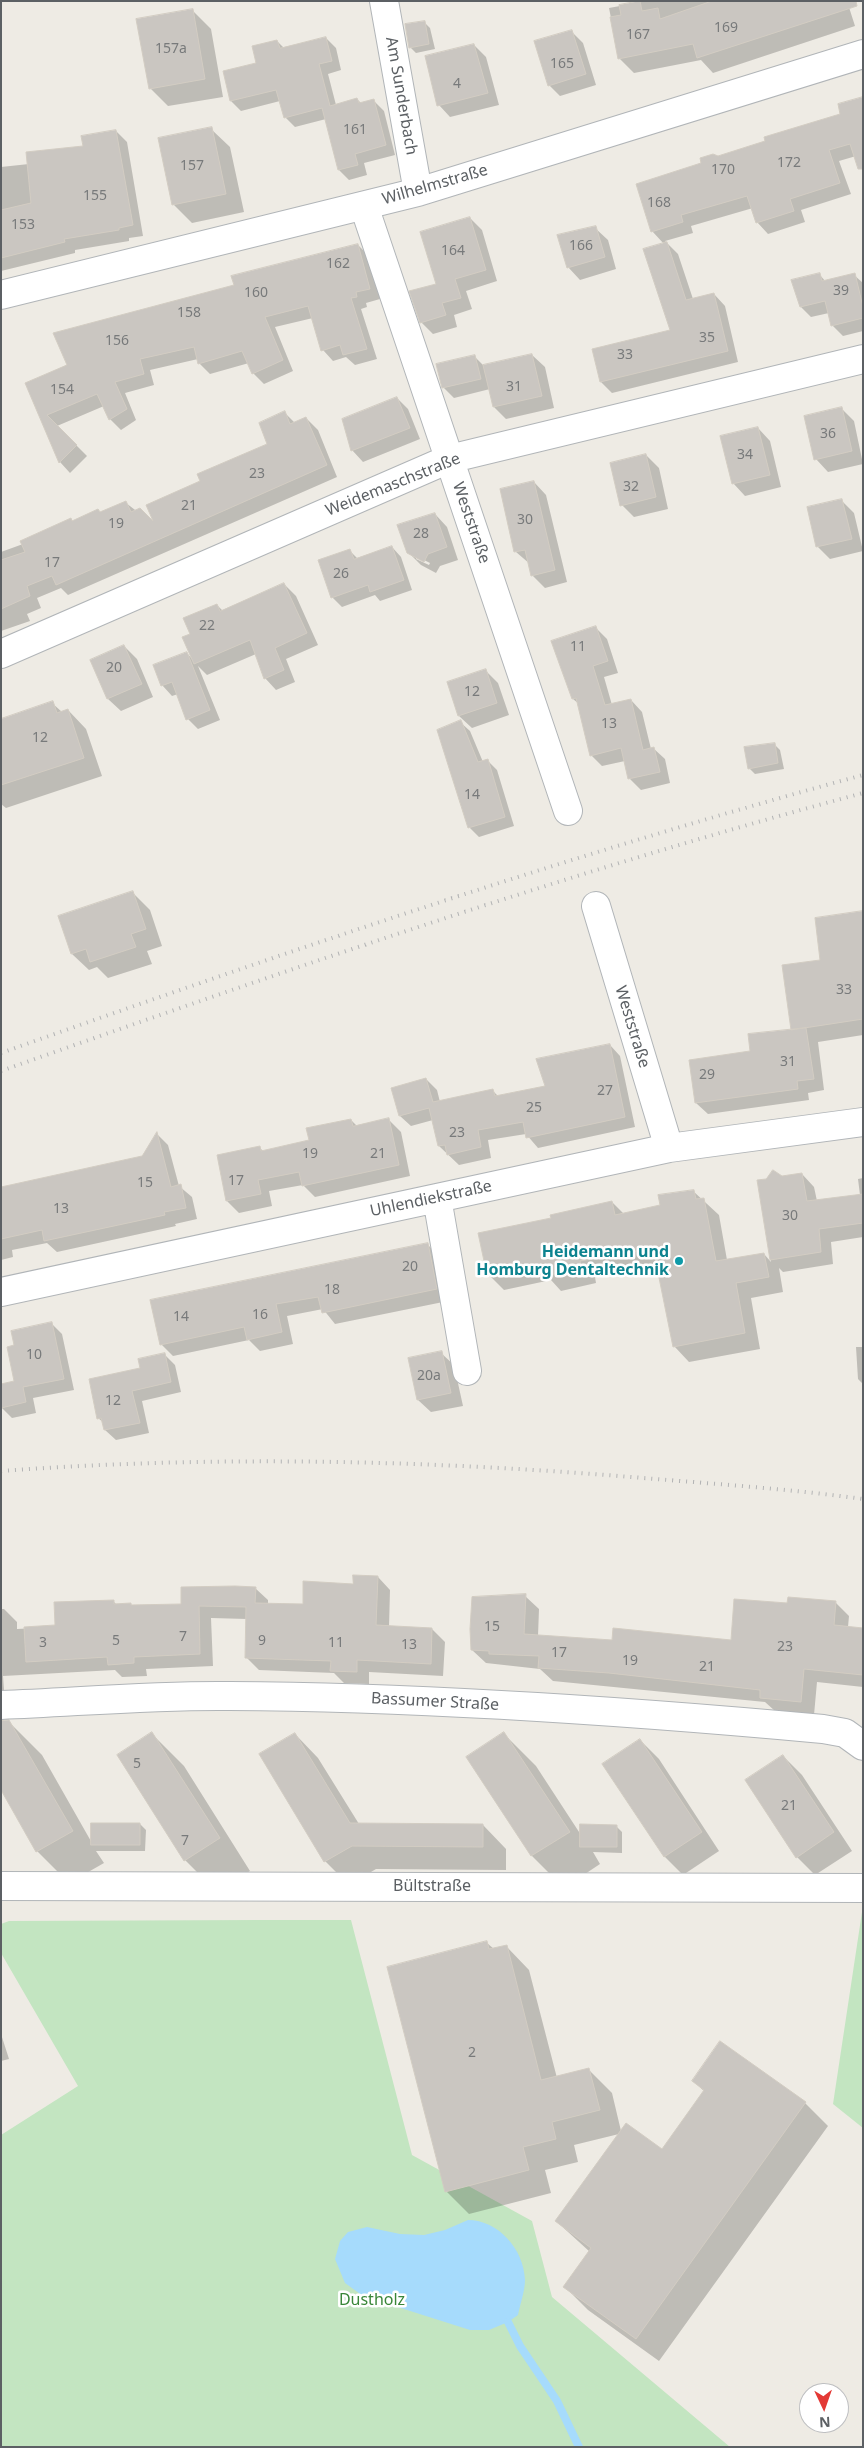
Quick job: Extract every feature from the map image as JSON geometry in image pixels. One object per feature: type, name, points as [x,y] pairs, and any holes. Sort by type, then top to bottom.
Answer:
[{"type":"street","name":"Am Sunderbach","points":[[384,1],[418,192]]},
{"type":"street","name":"Wilhelmstraße","points":[[1,295],[418,192],[863,54]]},
{"type":"street","name":"Weststraße","points":[[364,206],[568,811]]},
{"type":"street","name":"Weidemaschstraße","points":[[1,654],[449,459],[863,359]]},
{"type":"street","name":"Weststraße","points":[[596,906],[669,1148]]},
{"type":"street","name":"Uhlendiekstraße","points":[[1,1292],[669,1148],[863,1122]]},
{"type":"street","points":[[437,1198],[467,1371]]},
{"type":"street","name":"Bassumer Straße","points":[[1,1705],[226,1696],[382,1700],[654,1713],[813,1728],[845,1733],[863,1746]]},
{"type":"street","name":"Bültstraße","points":[[1,1886],[863,1888]]},
{"type":"green space","points":[[863,1912],[863,2128],[833,2104]]},
{"type":"green space","name":"Dustholz","points":[[351,1920],[412,2155],[532,2221],[552,2297],[730,2447],[1,2447],[1,2135],[78,2086],[1,1953],[1,1924],[9,1921]]},
{"type":"water","points":[[468,2220],[479,2221],[489,2225],[507,2238],[520,2258],[523,2269],[525,2284],[518,2315],[508,2322],[489,2330],[470,2330],[363,2296],[345,2283],[335,2259],[340,2241],[348,2232],[367,2227],[400,2234],[424,2235],[445,2230]]},
{"type":"building","points":[[640,1],[642,11],[658,8],[660,19],[712,1],[856,1],[857,6],[697,58],[693,44],[618,59],[610,17],[621,15],[619,5]]},
{"type":"building","points":[[193,9],[205,79],[149,89],[136,19]]},
{"type":"building","points":[[425,21],[429,44],[409,48],[405,24]]},
{"type":"building","points":[[572,30],[586,74],[548,86],[534,41]]},
{"type":"building","points":[[326,37],[332,61],[319,64],[330,106],[357,98],[359,103],[374,99],[386,145],[355,154],[358,165],[338,170],[322,108],[284,118],[276,90],[230,101],[223,71],[256,63],[252,46],[277,40],[280,48]]},
{"type":"building","points":[[474,44],[488,93],[437,106],[425,56]]},
{"type":"building","points":[[863,97],[863,169],[858,169],[850,144],[829,150],[840,183],[790,199],[794,211],[756,223],[747,196],[681,215],[683,222],[651,232],[636,184],[701,163],[700,158],[713,154],[718,156],[765,141],[764,137],[840,114],[838,104]]},
{"type":"building","points":[[212,127],[226,194],[172,205],[158,138]]},
{"type":"building","points":[[116,130],[133,225],[119,228],[119,230],[64,239],[65,242],[1,258],[1,210],[31,203],[26,152],[83,146],[81,136]]},
{"type":"building","points":[[470,217],[486,270],[455,279],[461,298],[442,303],[446,315],[420,323],[409,291],[436,284],[420,232]]},
{"type":"building","points":[[596,226],[605,257],[567,268],[557,235]]},
{"type":"building","points":[[667,242],[686,300],[714,293],[728,351],[600,382],[592,349],[670,330],[643,249]]},
{"type":"building","points":[[358,244],[370,289],[356,292],[357,297],[351,298],[367,349],[343,355],[340,345],[321,351],[308,306],[265,317],[283,360],[252,374],[242,351],[198,364],[194,347],[140,359],[144,374],[115,382],[127,409],[109,420],[97,394],[47,415],[77,445],[59,463],[25,383],[67,365],[53,333],[234,285],[231,276]]},
{"type":"building","points":[[820,273],[822,281],[855,273],[863,307],[863,318],[831,326],[825,301],[800,307],[791,280]]},
{"type":"building","points":[[532,354],[542,396],[493,407],[483,365]]},
{"type":"building","points":[[475,355],[481,379],[442,388],[436,364]]},
{"type":"building","points":[[397,397],[410,428],[351,451],[342,419]]},
{"type":"building","points":[[842,407],[852,451],[814,460],[804,416]]},
{"type":"building","points":[[285,411],[290,424],[306,417],[327,465],[56,585],[52,576],[27,586],[30,596],[1,609],[1,560],[25,552],[20,541],[71,518],[72,521],[98,509],[100,512],[126,501],[131,512],[140,508],[153,521],[146,505],[200,481],[197,474],[267,444],[259,423]]},
{"type":"building","points":[[758,427],[770,475],[732,484],[720,436]]},
{"type":"building","points":[[646,454],[656,497],[620,506],[610,463]]},
{"type":"building","points":[[534,481],[555,570],[531,576],[525,550],[514,552],[500,489]]},
{"type":"building","points":[[842,499],[852,539],[816,547],[807,507]]},
{"type":"building","points":[[435,513],[447,547],[428,554],[424,562],[407,553],[397,525]]},
{"type":"building","points":[[392,546],[404,580],[370,592],[368,585],[331,598],[318,560],[350,549],[354,559]]},
{"type":"building","points":[[284,583],[307,633],[275,648],[284,670],[264,679],[250,640],[194,664],[182,637],[190,634],[183,618],[217,604],[220,611]]},
{"type":"building","points":[[596,626],[608,661],[593,666],[605,705],[631,699],[643,750],[654,747],[660,772],[628,779],[621,748],[590,756],[576,698],[572,699],[551,641]]},
{"type":"building","points":[[124,645],[142,684],[107,699],[90,660]]},
{"type":"building","points":[[187,652],[210,710],[186,720],[172,682],[161,686],[153,665]]},
{"type":"building","points":[[486,669],[497,703],[458,716],[447,682]]},
{"type":"building","points":[[53,701],[57,713],[68,709],[84,758],[1,785],[1,719]]},
{"type":"building","points":[[461,720],[478,762],[488,759],[505,817],[468,828],[437,730]]},
{"type":"building","points":[[775,743],[778,763],[748,769],[744,747]]},
{"type":"building","points":[[133,891],[146,929],[131,934],[136,947],[90,962],[86,949],[71,954],[58,916]]},
{"type":"building","points":[[863,911],[863,1019],[791,1030],[782,965],[820,960],[815,918]]},
{"type":"building","points":[[806,1028],[814,1079],[797,1081],[798,1089],[695,1103],[689,1060],[750,1051],[748,1034]]},
{"type":"building","points":[[610,1044],[625,1117],[526,1138],[523,1122],[478,1130],[481,1147],[447,1155],[445,1145],[438,1146],[429,1108],[399,1116],[391,1088],[426,1078],[433,1102],[493,1089],[495,1096],[545,1086],[536,1059]]},
{"type":"building","points":[[389,1118],[399,1165],[302,1186],[299,1172],[258,1180],[261,1194],[226,1201],[217,1155],[260,1146],[261,1151],[309,1140],[306,1128],[351,1119],[353,1126]]},
{"type":"building","points":[[157,1132],[171,1187],[181,1184],[186,1208],[164,1212],[165,1215],[44,1241],[42,1230],[1,1239],[1,1187],[142,1156]]},
{"type":"building","points":[[773,1170],[782,1176],[802,1173],[807,1201],[863,1194],[863,1223],[819,1229],[821,1252],[770,1260],[757,1180],[766,1179]]},
{"type":"building","points":[[694,1190],[696,1199],[704,1198],[716,1261],[764,1253],[769,1277],[736,1283],[745,1333],[673,1347],[653,1248],[580,1261],[581,1268],[545,1276],[542,1264],[487,1275],[478,1233],[551,1218],[550,1215],[612,1201],[615,1215],[660,1205],[658,1195]]},
{"type":"building","points":[[428,1243],[437,1289],[322,1313],[318,1297],[276,1304],[282,1332],[247,1340],[244,1327],[160,1345],[150,1300]]},
{"type":"building","points":[[52,1322],[64,1379],[23,1387],[26,1402],[1,1408],[1,1384],[14,1381],[7,1347],[14,1345],[11,1331]]},
{"type":"building","points":[[442,1351],[451,1393],[417,1400],[408,1358]]},
{"type":"building","points":[[165,1353],[171,1382],[132,1391],[140,1423],[104,1430],[101,1418],[97,1419],[89,1379],[140,1368],[138,1359]]},
{"type":"building","points":[[353,1575],[378,1576],[376,1625],[432,1628],[431,1664],[357,1660],[357,1672],[330,1671],[331,1661],[245,1658],[246,1607],[199,1606],[200,1654],[134,1657],[134,1663],[108,1665],[107,1657],[26,1662],[24,1627],[55,1625],[54,1602],[114,1600],[114,1604],[181,1604],[181,1587],[235,1586],[256,1587],[255,1603],[303,1604],[303,1581],[353,1584]]},
{"type":"building","points":[[526,1594],[524,1634],[612,1640],[613,1628],[731,1640],[734,1599],[787,1603],[788,1597],[836,1601],[834,1625],[863,1628],[863,1675],[804,1669],[801,1702],[760,1698],[760,1690],[609,1673],[538,1668],[539,1656],[489,1654],[489,1651],[471,1650],[472,1597]]},
{"type":"building","points":[[9,1720],[73,1831],[36,1852],[1,1790],[1,1721]]},
{"type":"building","points":[[152,1732],[220,1838],[184,1861],[117,1755]]},
{"type":"building","points":[[504,1732],[570,1832],[531,1856],[466,1757]]},
{"type":"building","points":[[295,1733],[350,1823],[483,1824],[483,1847],[352,1846],[324,1862],[259,1754]]},
{"type":"building","points":[[640,1739],[702,1832],[664,1857],[602,1764]]},
{"type":"building","points":[[783,1755],[834,1832],[796,1858],[745,1780]]},
{"type":"building","points":[[91,1823],[140,1823],[140,1845],[91,1845]]},
{"type":"building","points":[[580,1824],[617,1825],[617,1847],[580,1847]]},
{"type":"building","points":[[487,1941],[489,1949],[507,1945],[541,2080],[589,2068],[600,2110],[552,2122],[556,2139],[523,2147],[529,2170],[445,2192],[387,1967]]},
{"type":"building","points":[[720,2041],[806,2102],[636,2339],[563,2287],[591,2248],[555,2221],[626,2123],[662,2149],[704,2090],[692,2081]]},
{"type":"waterway","points":[[508,2322],[520,2346],[557,2401],[579,2447]]},
{"type":"railway","points":[[1,1053],[322,941],[537,871],[754,805],[863,775]]},
{"type":"railway","points":[[1,1071],[429,923],[645,855],[863,793]]},
{"type":"railway","points":[[1,1471],[81,1466],[242,1461],[403,1464],[483,1467],[643,1478],[863,1499]]},
{"type":"place","name":"Heidemann und Homburg Dentaltechnik","points":[[679,1261]]}]
